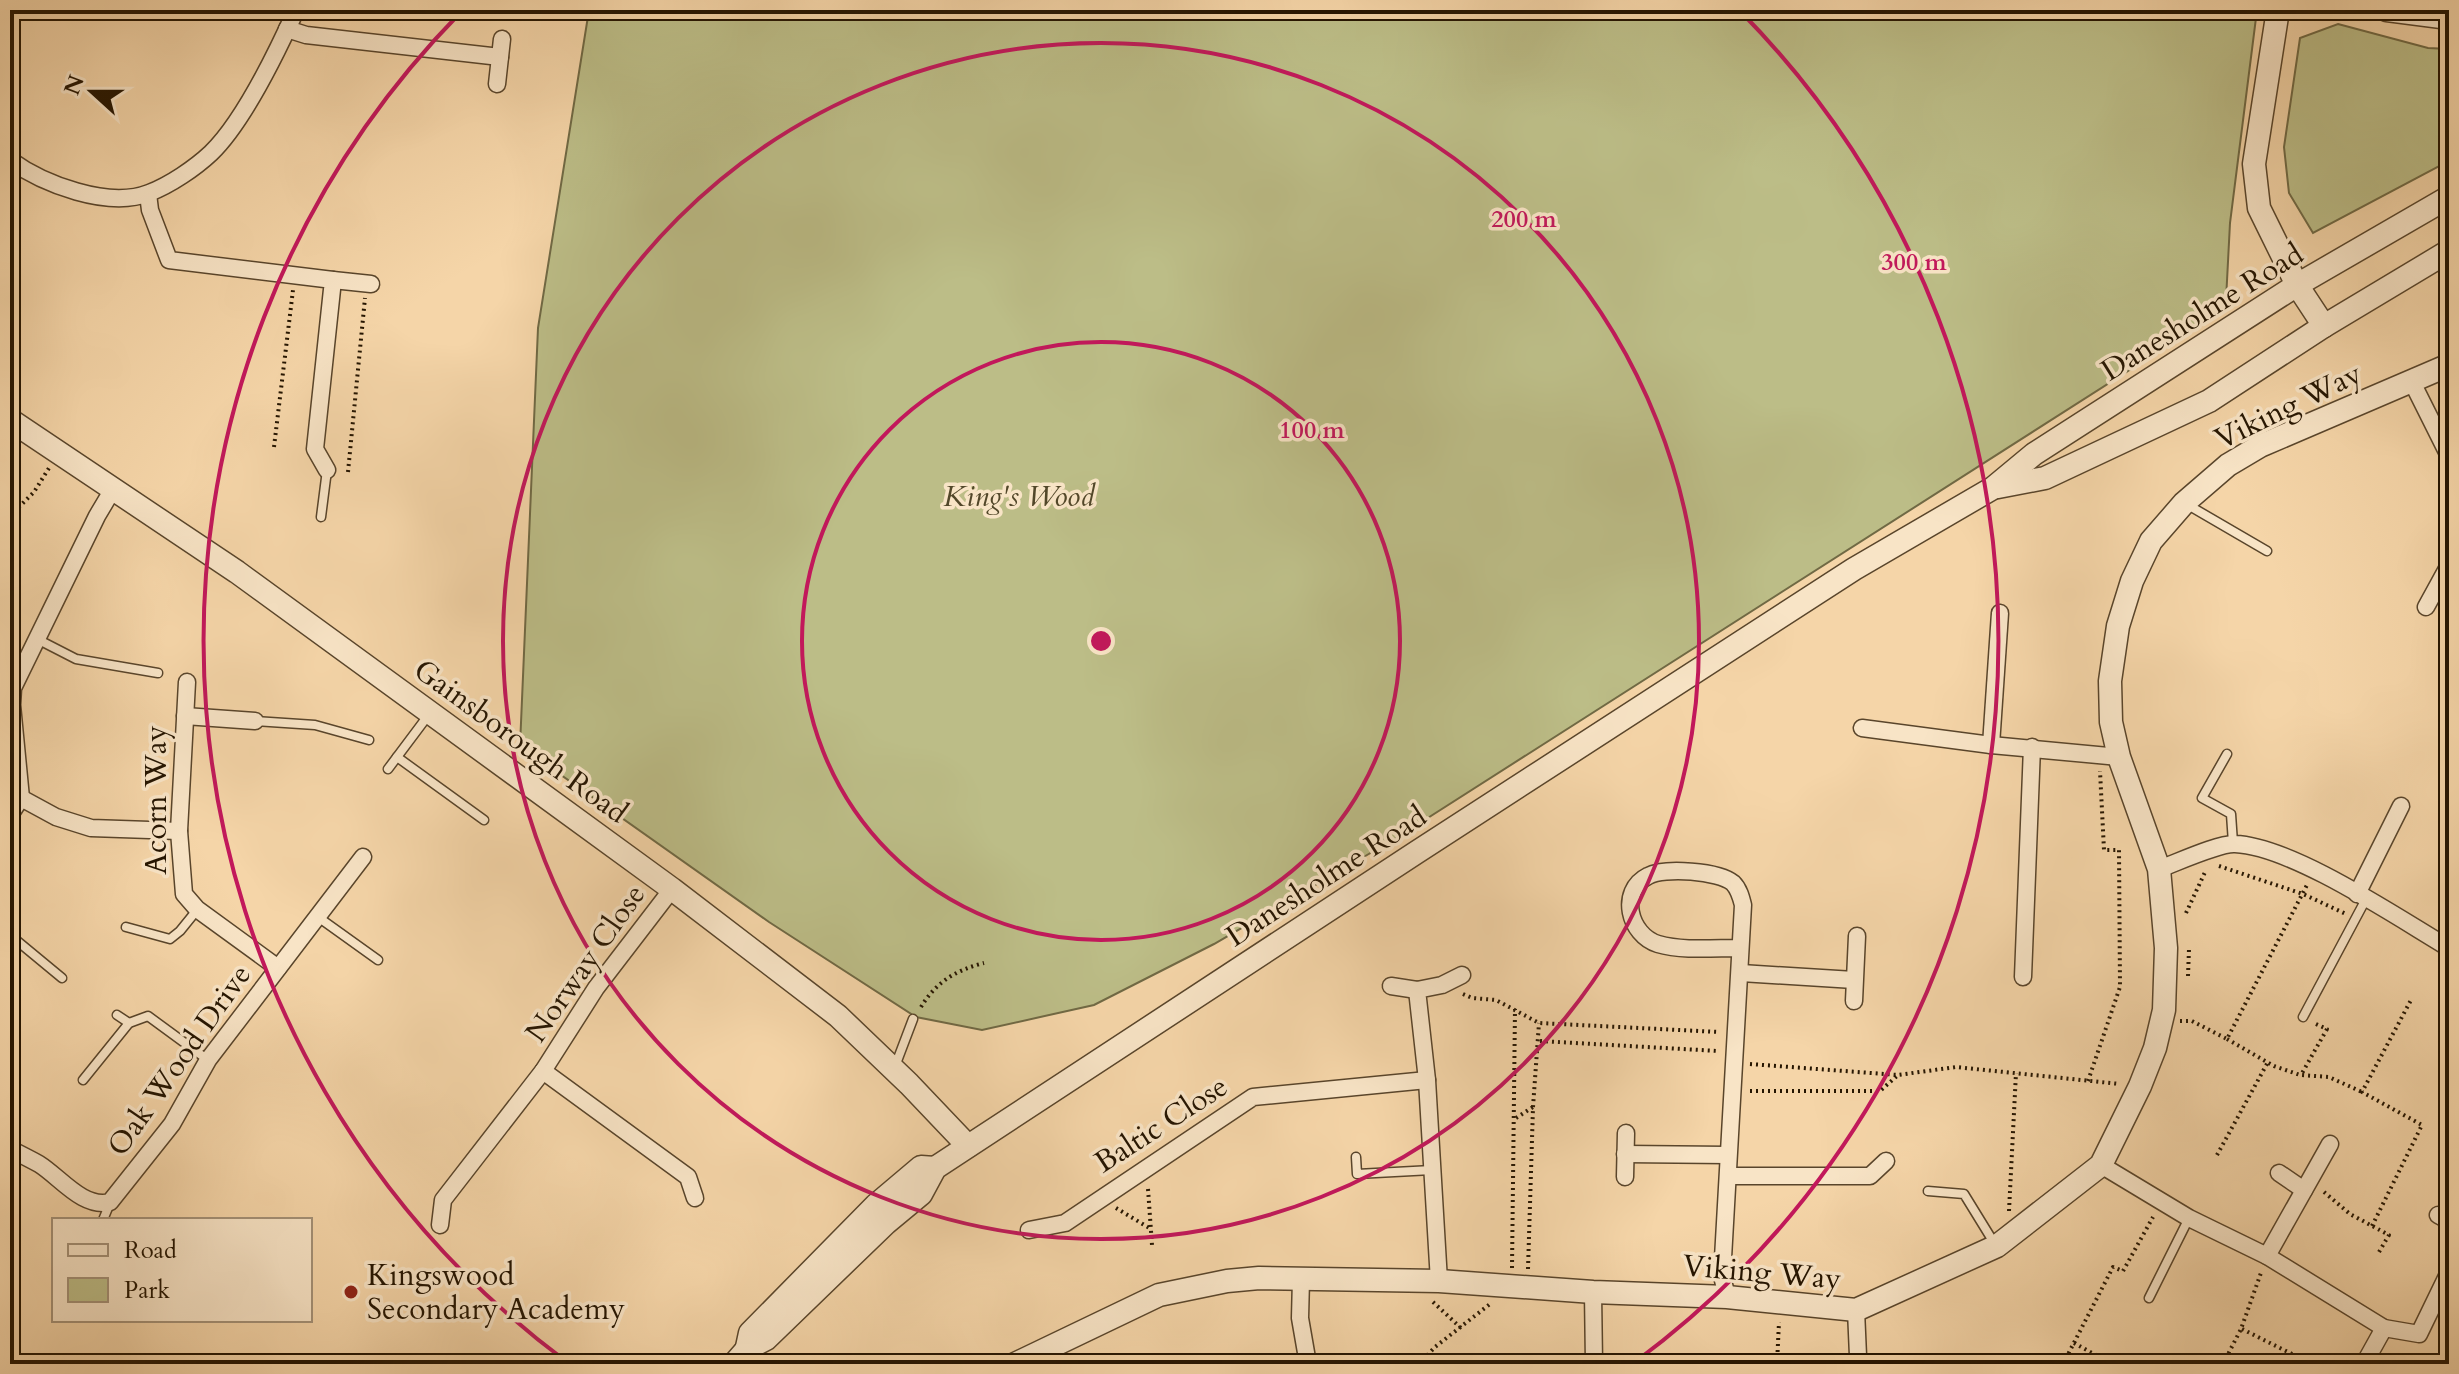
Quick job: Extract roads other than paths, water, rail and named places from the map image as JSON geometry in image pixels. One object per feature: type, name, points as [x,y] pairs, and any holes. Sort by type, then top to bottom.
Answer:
[{"type":"street","points":[[10,160],[29,174],[60,187],[117,197],[148,194],[211,153],[234,125],[296,10]]},
{"type":"street","points":[[2278,10],[2254,164],[2259,208],[2297,285],[2324,326]]},
{"type":"street","points":[[2387,10],[2449,18]]},
{"type":"street","points":[[287,29],[306,35],[500,57]]},
{"type":"street","points":[[497,84],[502,39]]},
{"type":"street","points":[[148,194],[150,210],[169,260],[369,284]]},
{"type":"street","name":"Danesholme Road","points":[[740,1357],[766,1339],[886,1223],[921,1194],[935,1168],[1403,860],[1828,586],[1993,488],[2034,454],[2297,285],[2449,197]]},
{"type":"street","name":"Danesholme Road","points":[[1993,488],[2045,478],[2209,401],[2324,326],[2449,251]]},
{"type":"street","points":[[327,470],[315,449],[333,280]]},
{"type":"street","name":"Viking Way","points":[[1015,1364],[1159,1295],[1227,1281],[1259,1278],[1439,1281],[1593,1292],[1727,1297],[1856,1310],[1997,1246],[2101,1165],[2140,1086],[2161,1022],[2166,948],[2159,869],[2109,756],[2110,681],[2118,626],[2132,581],[2151,541],[2205,482],[2260,446],[2449,365]]},
{"type":"street","points":[[2412,382],[2449,456]]},
{"type":"street","name":"Gainsborough Road","points":[[10,420],[237,572],[672,889],[838,1016],[968,1146]]},
{"type":"street","points":[[10,815],[21,798],[13,688],[113,489]]},
{"type":"street","points":[[2426,607],[2449,565]]},
{"type":"street","points":[[1991,745],[2000,613]]},
{"type":"street","name":"Acorn Way","points":[[187,682],[179,831],[184,894],[197,909],[278,968]]},
{"type":"street","points":[[185,716],[255,721]]},
{"type":"street","points":[[1862,728],[2109,756]]},
{"type":"street","points":[[2023,977],[2032,747]]},
{"type":"street","points":[[21,798],[56,817],[91,828],[179,831]]},
{"type":"street","points":[[2362,897],[2401,806]]},
{"type":"street","points":[[2159,869],[2233,843],[2268,851],[2314,871],[2449,948]]},
{"type":"street","name":"Oak Wood Drive","points":[[10,1149],[40,1165],[84,1198],[100,1204],[110,1202],[172,1124],[208,1060],[363,857]]},
{"type":"street","points":[[1727,1297],[1722,1276],[1743,905],[1738,890],[1731,882],[1709,874],[1659,872],[1638,883],[1630,904],[1630,916],[1636,929],[1646,938],[1659,944],[1739,948]]},
{"type":"street","name":"Norway Close","points":[[440,1225],[443,1200],[543,1071],[596,988],[672,889]]},
{"type":"street","points":[[1854,1001],[1857,936]]},
{"type":"street","points":[[1741,973],[1854,980]]},
{"type":"street","points":[[1391,986],[1417,990],[1442,985],[1462,975]]},
{"type":"street","points":[[1417,990],[1427,1080],[1439,1281]]},
{"type":"street","name":"Norway Close","points":[[543,1071],[688,1177],[695,1198]]},
{"type":"street","name":"Baltic Close","points":[[1029,1230],[1065,1223],[1253,1097],[1427,1080]]},
{"type":"street","points":[[1625,1177],[1626,1133]]},
{"type":"street","points":[[2267,1256],[2330,1144]]},
{"type":"street","points":[[1625,1154],[1728,1155]]},
{"type":"street","points":[[1729,1176],[1870,1176],[1886,1161]]},
{"type":"street","points":[[2101,1165],[2189,1218],[2267,1256],[2384,1328],[2419,1334],[2449,1272]]},
{"type":"street","points":[[2279,1173],[2306,1186]]},
{"type":"street","points":[[1301,1279],[1300,1318],[1308,1364]]},
{"type":"street","points":[[1593,1292],[1594,1364]]},
{"type":"street","points":[[1856,1310],[1858,1356],[1862,1364]]},
{"type":"street","points":[[2364,1364],[2384,1328]]},
{"type":"lane","points":[[321,517],[327,470]]},
{"type":"lane","points":[[2184,503],[2267,551]]},
{"type":"lane","points":[[37,639],[76,659],[158,673]]},
{"type":"lane","points":[[388,769],[431,712]]},
{"type":"lane","points":[[255,721],[315,725],[369,740]]},
{"type":"lane","points":[[2227,754],[2202,798],[2231,814],[2233,843]]},
{"type":"lane","points":[[397,757],[484,820]]},
{"type":"lane","points":[[2303,1017],[2356,919],[2362,897]]},
{"type":"lane","points":[[126,927],[170,939],[197,909]]},
{"type":"lane","points":[[318,916],[378,960]]},
{"type":"lane","points":[[10,935],[62,978]]},
{"type":"lane","points":[[117,1015],[129,1023]]},
{"type":"lane","points":[[83,1080],[129,1023],[148,1016],[208,1060]]},
{"type":"lane","points":[[894,1069],[913,1019]]},
{"type":"lane","points":[[1356,1157],[1357,1174],[1432,1170]]},
{"type":"lane","points":[[1928,1191],[1964,1194],[1997,1246]]},
{"type":"lane","points":[[104,1218],[110,1202]]},
{"type":"lane","points":[[2149,1298],[2189,1218]]},
{"type":"place","name":"Kingswood Secondary Academy","points":[[351,1292]]},
{"type":"park label","name":"King's Wood","points":[[1019,496]]}]
